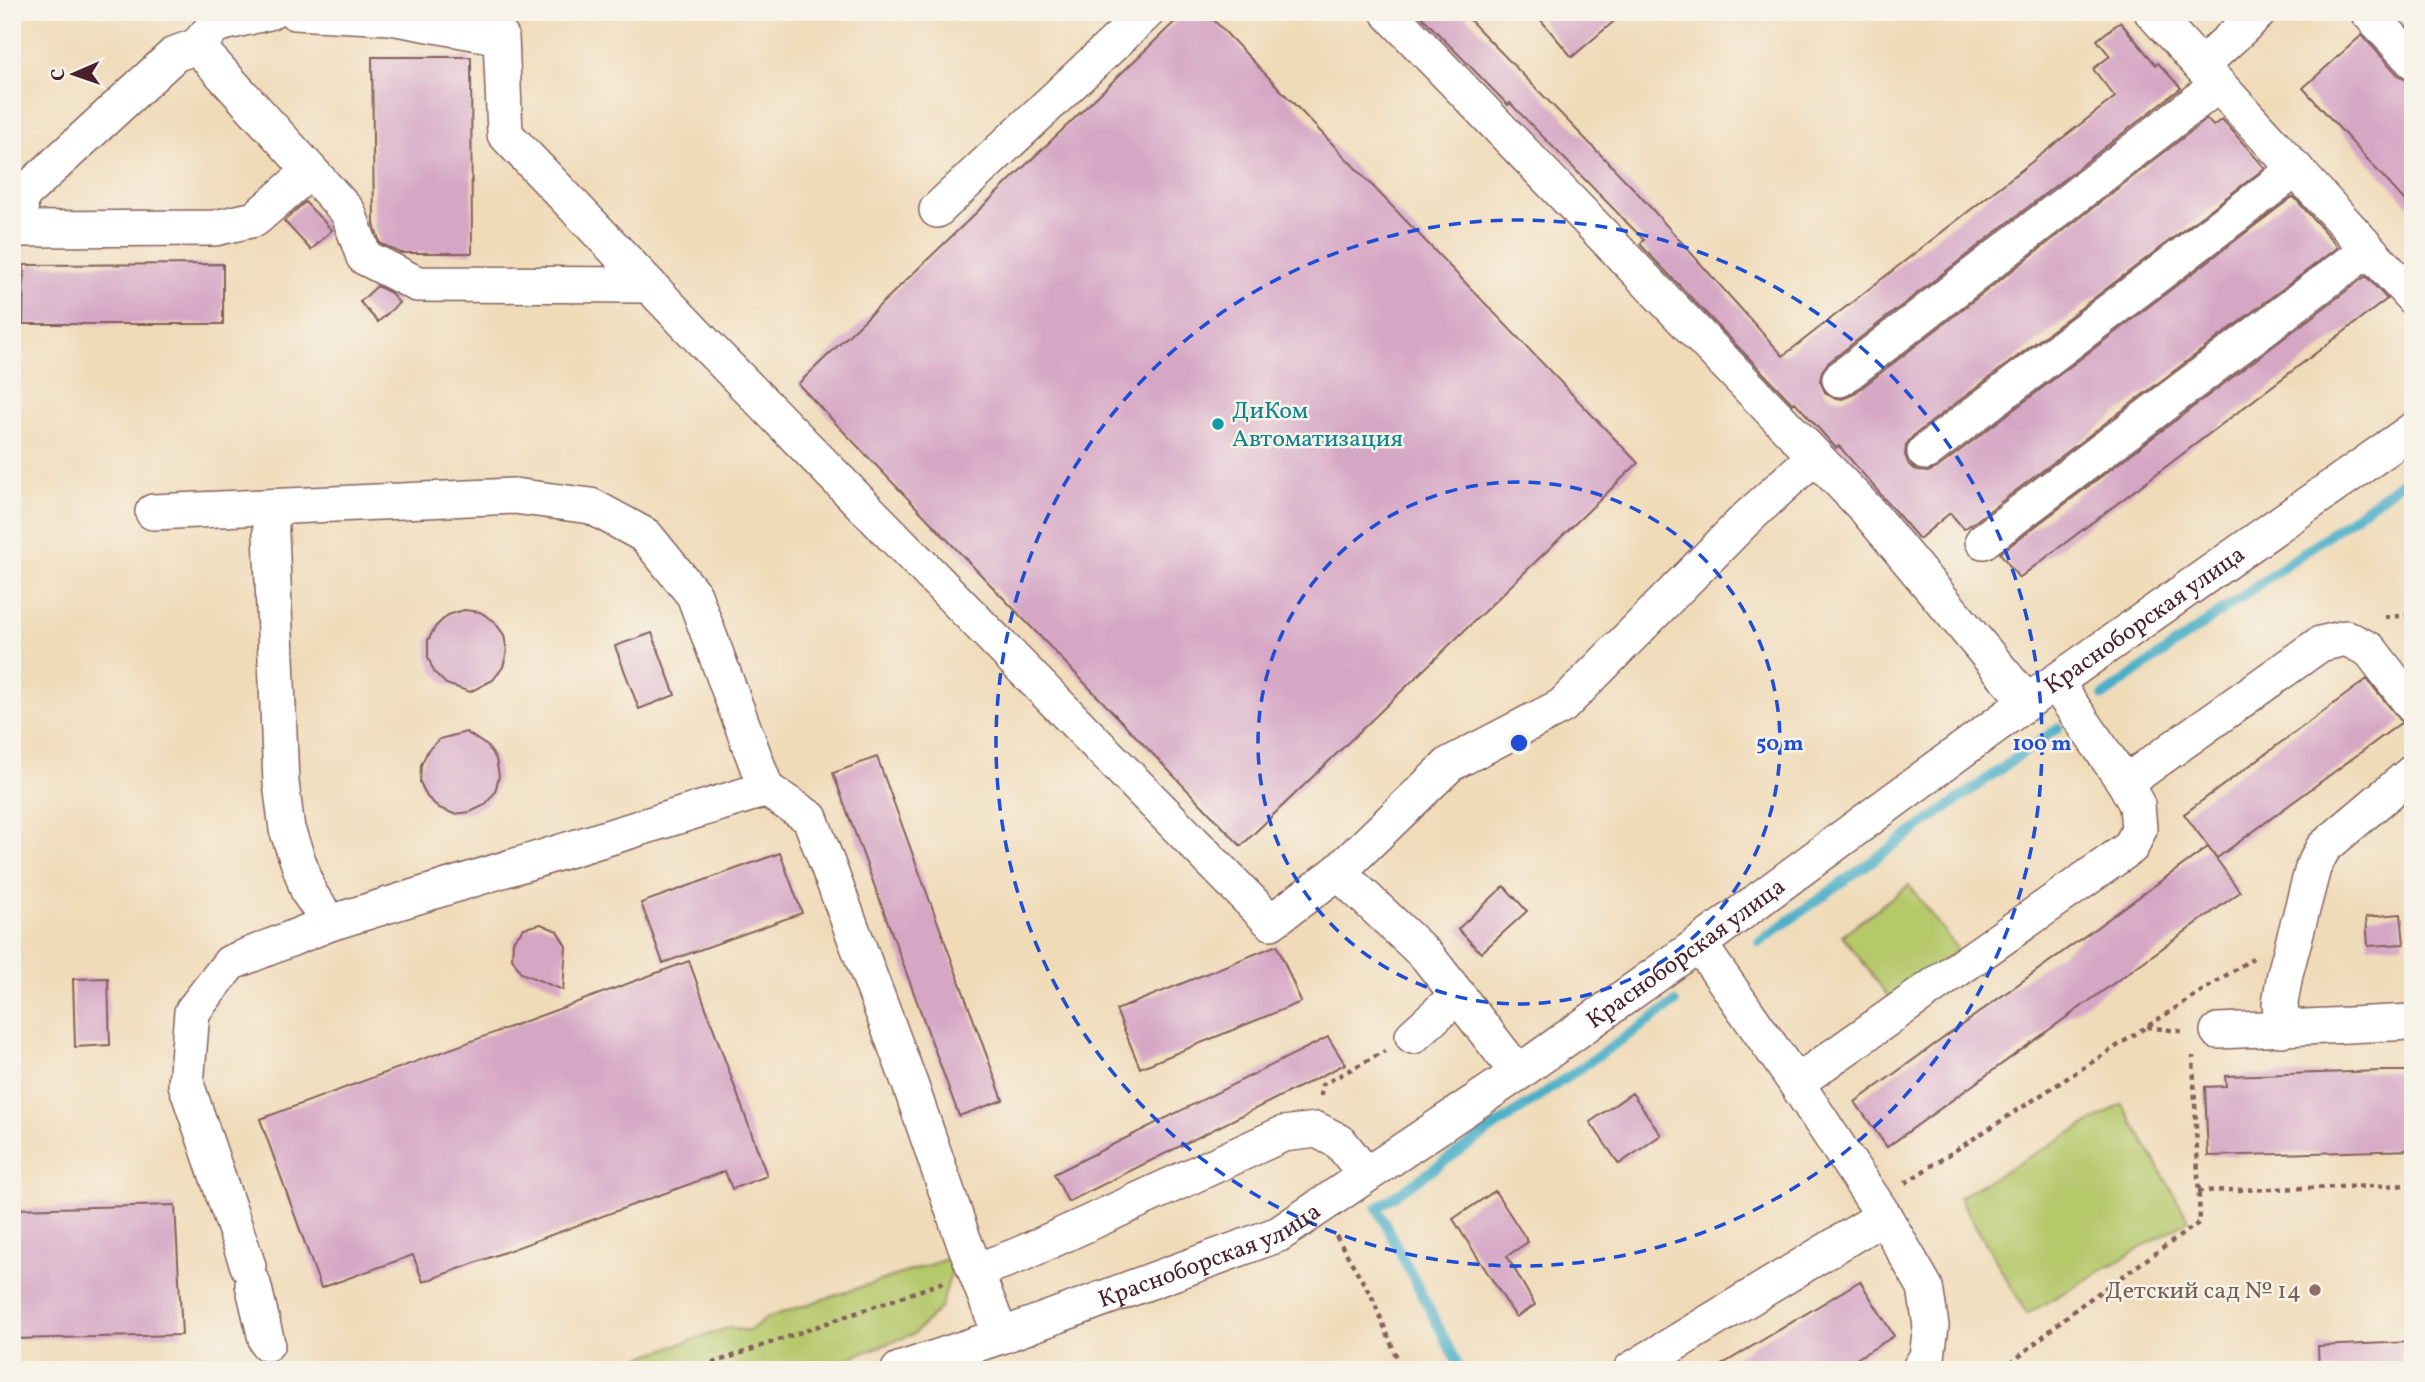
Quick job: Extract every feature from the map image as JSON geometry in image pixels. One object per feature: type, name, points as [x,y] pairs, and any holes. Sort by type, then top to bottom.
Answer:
[{"type":"street","points":[[268,12],[215,25],[197,46],[175,54],[20,197],[21,229],[215,228],[255,219],[310,171]]},
{"type":"street","points":[[295,12],[391,15],[501,37],[505,134],[1271,922],[1338,872],[1450,764],[1562,706],[1745,520],[1815,456]]},
{"type":"street","points":[[937,210],[1147,12]]},
{"type":"street","points":[[1388,12],[1866,509],[2027,702]]},
{"type":"street","points":[[2152,12],[2413,298]]},
{"type":"street","points":[[1840,379],[2210,76],[2259,12]]},
{"type":"street","points":[[2368,12],[2413,61]]},
{"type":"street","points":[[197,46],[348,212],[364,257],[417,284],[649,285]]},
{"type":"street","points":[[1925,452],[2296,169]]},
{"type":"street","points":[[1983,541],[2368,249]]},
{"type":"street","name":"Красноборская улица","points":[[899,1370],[1001,1336],[1279,1234],[1518,1073],[1699,944],[2027,702],[2413,430]]},
{"type":"street","points":[[153,512],[514,496],[591,506],[646,536],[694,595],[766,789],[810,818],[1001,1336]]},
{"type":"street","points":[[270,507],[281,783],[287,829],[309,893],[330,923]]},
{"type":"street","points":[[2125,783],[2320,644],[2346,638],[2370,650],[2413,706]]},
{"type":"street","points":[[1796,1083],[2130,846],[2139,829],[2137,805],[2125,783],[2055,682]]},
{"type":"street","points":[[2282,1029],[2280,1003],[2313,867],[2323,848],[2413,772]]},
{"type":"street","points":[[267,1343],[250,1275],[186,1084],[192,1013],[230,963],[330,923],[766,789]]},
{"type":"street","points":[[1338,872],[1428,957],[1518,1073]]},
{"type":"street","points":[[1699,944],[1796,1083],[1879,1209],[1925,1287],[1931,1326],[1927,1357],[1919,1370]]},
{"type":"street","points":[[1413,1036],[1458,995]]},
{"type":"street","points":[[2205,1039],[2282,1029],[2413,1022]]},
{"type":"street","points":[[976,1270],[1019,1255],[1283,1135],[1317,1130],[1340,1142],[1366,1175]]},
{"type":"street","points":[[1630,1370],[1879,1209]]},
{"type":"path","points":[[1879,1209],[2298,929]]},
{"type":"path","points":[[2191,998],[2191,1009]]},
{"type":"path","points":[[1317,1130],[1322,1085],[1413,1036]]},
{"type":"path","points":[[2003,1370],[2077,1308],[2200,1223],[2205,1039]]},
{"type":"path","points":[[2199,1191],[2413,1185]]},
{"type":"path","points":[[1319,1207],[1372,1297],[1402,1370]]},
{"type":"path","points":[[693,1370],[976,1270]]},
{"type":"green space","points":[[1909,885],[1958,950],[1891,1000],[1842,935]]},
{"type":"green space","points":[[2122,1104],[2189,1220],[2027,1314],[1959,1197]]},
{"type":"green space","points":[[950,1258],[950,1276],[941,1307],[914,1334],[817,1370],[603,1370],[730,1327],[750,1330],[766,1318]]},
{"type":"building","name":"ДиКом Автоматизация","points":[[1185,12],[1206,12],[1638,463],[1241,846],[798,384]]},
{"type":"building","points":[[1417,12],[1462,12],[1634,189],[1783,356],[2115,97],[2093,69],[2110,56],[2097,40],[2120,22],[2156,65],[2158,63],[2181,88],[1828,363],[1822,371],[1820,381],[1825,392],[1842,399],[1852,395],[2207,119],[2213,126],[2222,119],[2265,168],[1913,436],[1906,445],[1905,455],[1909,465],[1918,471],[1928,472],[1937,468],[2291,198],[2294,197],[2338,247],[1976,521],[1964,529],[1950,513],[1919,539],[1839,446],[1836,448],[1795,402],[1793,404],[1640,244],[1644,240]]},
{"type":"building","points":[[1534,12],[1625,12],[1572,57]]},
{"type":"building","points":[[2362,35],[2398,75],[2413,81],[2413,210],[2303,88]]},
{"type":"building","points":[[372,57],[471,57],[472,253],[401,253],[380,243],[374,224]]},
{"type":"building","points":[[305,202],[332,230],[311,250],[284,221]]},
{"type":"building","points":[[223,264],[223,324],[23,324],[24,265]]},
{"type":"building","points":[[2366,276],[2387,299],[2019,578],[2000,553]]},
{"type":"building","points":[[377,286],[391,293],[399,303],[378,322],[360,302]]},
{"type":"building","points":[[464,610],[480,612],[494,621],[504,635],[507,651],[503,667],[493,680],[470,692],[446,684],[434,672],[428,657],[428,640],[436,626],[448,615]]},
{"type":"building","points":[[652,633],[675,695],[639,709],[615,646]]},
{"type":"building","points":[[2367,679],[2402,722],[2217,858],[2184,814]]},
{"type":"building","points":[[466,732],[487,746],[496,759],[499,776],[495,792],[485,805],[470,812],[454,814],[439,808],[427,797],[420,782],[421,765],[428,750],[440,739]]},
{"type":"building","points":[[877,757],[1003,1100],[959,1116],[833,773]]},
{"type":"building","points":[[2208,847],[2240,892],[1887,1147],[1855,1102]]},
{"type":"building","points":[[780,853],[802,913],[663,963],[641,903]]},
{"type":"building","points":[[1504,886],[1527,911],[1481,953],[1458,929]]},
{"type":"building","points":[[2401,914],[2404,944],[2368,946],[2366,917]]},
{"type":"building","points":[[541,924],[557,931],[566,946],[563,990],[521,973],[512,958],[513,941],[524,928]]},
{"type":"building","points":[[1277,945],[1301,1002],[1140,1068],[1116,1010]]},
{"type":"building","points":[[689,961],[767,1176],[732,1189],[725,1171],[423,1282],[413,1255],[321,1288],[260,1119]]},
{"type":"building","points":[[108,978],[110,1045],[75,1047],[73,979]]},
{"type":"building","points":[[1328,1037],[1345,1064],[1068,1202],[1054,1174]]},
{"type":"building","points":[[2413,1071],[2413,1150],[2208,1156],[2205,1087],[2226,1086],[2225,1076]]},
{"type":"building","points":[[1632,1093],[1661,1135],[1619,1164],[1590,1122]]},
{"type":"building","points":[[1495,1191],[1528,1242],[1507,1256],[1535,1305],[1516,1317],[1453,1219]]},
{"type":"building","points":[[175,1205],[182,1335],[12,1339],[12,1209]]},
{"type":"building","points":[[1860,1281],[1894,1336],[1838,1370],[1713,1370]]},
{"type":"building","points":[[2413,1342],[2413,1370],[2319,1370],[2318,1346]]},
{"type":"waterway","points":[[2103,696],[2405,480]]},
{"type":"waterway","points":[[1759,942],[2058,728]]},
{"type":"waterway","points":[[1461,1370],[1377,1208],[1675,1003]]},
{"type":"place","name":"ДиКом Автоматизация","points":[[1218,424]]},
{"type":"place","name":"Детский сад № 14","points":[[2315,1290]]}]
